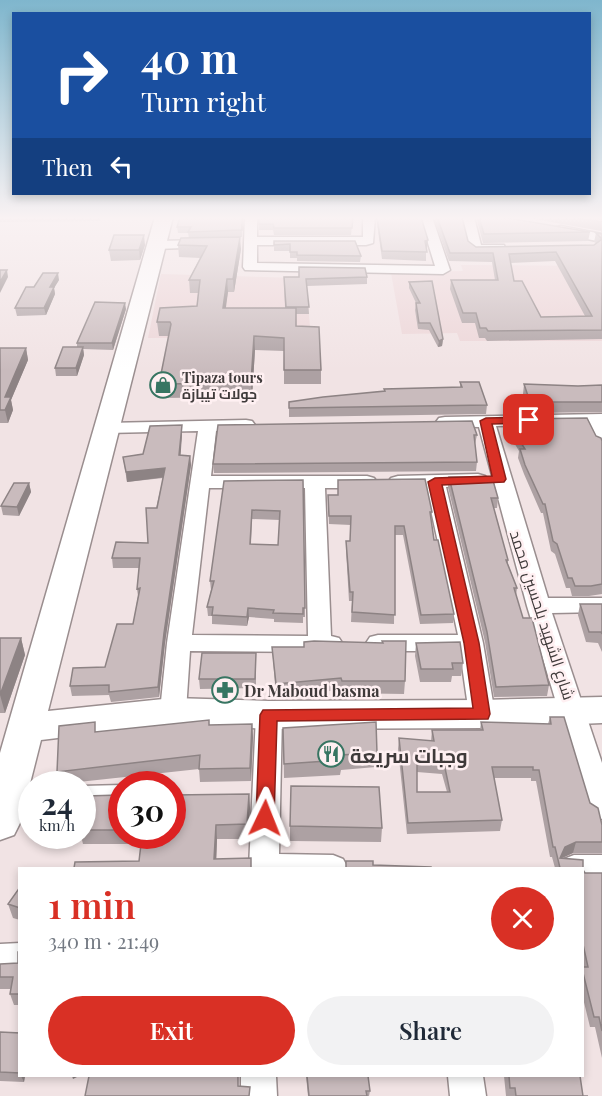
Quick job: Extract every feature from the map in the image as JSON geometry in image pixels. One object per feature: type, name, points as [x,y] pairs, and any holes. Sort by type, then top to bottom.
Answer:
[{"type":"street","points":[[12,806],[25,728],[149,268]]},
{"type":"street","points":[[324,268],[444,270],[443,268]]},
{"type":"street","points":[[428,422],[598,419],[602,440]]},
{"type":"street","name":"شارع الشهيد بلحسين محمد","points":[[486,421],[500,479],[538,606],[588,710],[602,808]]},
{"type":"street","points":[[106,428],[268,424]]},
{"type":"street","points":[[173,711],[179,643],[208,425]]},
{"type":"street","points":[[200,482],[435,482],[500,479]]},
{"type":"street","points":[[315,482],[320,644]]},
{"type":"street","points":[[435,482],[471,643],[482,714]]},
{"type":"street","points":[[538,606],[602,605]]},
{"type":"street","points":[[179,643],[471,643]]},
{"type":"street","points":[[25,728],[173,711],[268,715],[482,714],[588,710]]},
{"type":"street","points":[[264,867],[254,795],[268,715]]},
{"type":"street","points":[[584,868],[602,868]]},
{"type":"street","points":[[0,959],[18,958]]},
{"type":"street","points":[[259,1077],[259,1096]]},
{"type":"street","points":[[466,1077],[468,1096]]},
{"type":"shaded area","points":[[462,268],[595,268],[602,280],[602,341],[460,341],[457,333],[402,334],[391,273],[463,271]]},
{"type":"shaded area","points":[[161,274],[300,278],[307,295],[311,337],[148,338]]},
{"type":"building","points":[[195,268],[235,268],[233,279],[227,279],[223,308],[296,308],[296,326],[319,327],[321,370],[284,370],[284,338],[254,336],[251,383],[159,384],[171,324],[170,322],[157,322],[160,308],[197,306],[200,280],[189,280]]},
{"type":"building","points":[[299,268],[365,268],[367,277],[306,279],[309,307],[286,307],[284,277],[299,277]]},
{"type":"building","points":[[496,268],[512,268],[514,281],[522,281],[541,317],[592,316],[565,268],[602,268],[602,330],[488,331],[486,328],[480,328],[476,313],[463,313],[451,280],[498,280]]},
{"type":"building","points":[[0,270],[7,270],[0,282]]},
{"type":"building","points":[[43,273],[58,273],[50,287],[54,287],[44,308],[15,308],[26,287],[34,287]]},
{"type":"building","points":[[432,281],[443,339],[439,341],[430,323],[419,323],[416,303],[420,303],[409,282]]},
{"type":"building","points":[[95,302],[125,303],[112,343],[77,343]]},
{"type":"building","points":[[63,347],[83,347],[76,368],[55,368]]},
{"type":"building","points":[[0,348],[26,348],[5,397],[11,397],[5,410],[0,410]]},
{"type":"building","points":[[460,382],[479,382],[487,405],[289,408],[289,402],[385,391],[384,389],[462,387]]},
{"type":"building","points":[[524,384],[602,385],[602,402],[530,402]]},
{"type":"building","points":[[587,418],[596,436],[602,441],[602,584],[575,586],[572,578],[568,578],[557,544],[553,541],[545,504],[525,465],[520,449],[525,449],[514,432],[517,432],[513,419]]},
{"type":"building","points":[[472,421],[477,435],[474,435],[477,462],[213,464],[218,425]]},
{"type":"building","points":[[182,425],[179,455],[190,456],[158,687],[109,692],[109,685],[70,686],[73,668],[105,667],[117,624],[133,624],[140,588],[137,589],[140,558],[112,558],[116,542],[148,543],[146,508],[157,508],[165,468],[126,472],[123,457],[143,454],[150,426]]},
{"type":"building","points":[[449,477],[492,477],[498,498],[491,498],[508,560],[506,560],[517,588],[514,588],[523,618],[532,618],[549,685],[496,687],[487,632]]},
{"type":"building","points":[[425,479],[432,512],[430,512],[434,540],[438,540],[454,614],[421,615],[404,526],[395,526],[395,615],[352,612],[353,592],[350,592],[346,541],[350,541],[351,516],[329,516],[328,495],[338,495],[338,480]]},
{"type":"building","points":[[303,480],[305,608],[303,608],[303,614],[273,613],[274,610],[248,608],[247,617],[212,615],[213,607],[207,607],[214,581],[210,581],[224,481]],"holes":[[[252,510],[280,511],[278,545],[250,544]]]},
{"type":"building","points":[[14,483],[29,483],[17,507],[1,506]]},
{"type":"building","points":[[580,604],[602,604],[602,634],[601,632],[589,632]]},
{"type":"building","points":[[0,638],[21,638],[0,695]]},
{"type":"building","points":[[382,641],[406,641],[405,681],[342,681],[341,678],[276,684],[272,647],[304,647],[304,642],[383,643]]},
{"type":"building","points":[[460,642],[463,663],[452,663],[453,669],[421,669],[416,643]]},
{"type":"building","points":[[202,653],[256,653],[255,679],[199,679]]},
{"type":"building","points":[[550,717],[564,717],[590,803],[598,808],[602,825],[602,842],[576,842],[565,847],[560,858],[583,860],[583,867],[560,867],[555,847],[553,847],[539,770],[533,770],[533,767],[492,767],[502,820],[408,823],[399,738],[434,741],[432,730],[483,730],[481,722],[551,724]],"holes":[[[417,761],[444,763],[450,792],[417,792]]]},
{"type":"building","points":[[209,720],[209,725],[252,724],[250,768],[199,769],[200,755],[57,771],[59,726],[95,722],[95,732]]},
{"type":"building","points":[[376,722],[377,753],[340,755],[341,760],[284,764],[283,728]]},
{"type":"building","points":[[291,786],[379,787],[382,828],[290,826]]},
{"type":"building","points":[[249,794],[247,824],[216,825],[214,859],[251,858],[251,867],[74,867],[75,862],[139,861],[140,849],[186,849],[186,795]]},
{"type":"building","points":[[108,795],[108,830],[96,830],[96,796]]},
{"type":"building","points":[[346,861],[373,861],[373,865],[431,867],[346,867]]},
{"type":"building","points":[[584,872],[602,873],[602,1031],[599,1017],[594,1017],[584,977],[584,967],[588,967],[584,949]]},
{"type":"building","points":[[18,890],[18,907],[8,904]]},
{"type":"building","points":[[18,963],[18,994],[10,994],[13,977],[0,977],[0,964]]},
{"type":"building","points":[[0,1032],[18,1033],[18,1073],[0,1072]]},
{"type":"building","points":[[89,1077],[238,1077],[238,1086],[250,1087],[249,1096],[85,1096]]},
{"type":"building","points":[[307,1077],[368,1077],[370,1091],[366,1091],[367,1096],[309,1096]]},
{"type":"building","points":[[509,1077],[580,1077],[583,1096],[516,1096],[515,1088],[510,1088]]},
{"type":"place","name":"Tipaza tours جولات تيبازة","points":[[163,385]]},
{"type":"place","name":"Dr Maboud basma","points":[[225,690]]},
{"type":"place","name":"وجبات سريعة","points":[[331,754]]},
{"type":"route","points":[[265,818],[268,715],[482,714],[471,643],[435,482],[500,479],[486,421],[529,420]]}]
